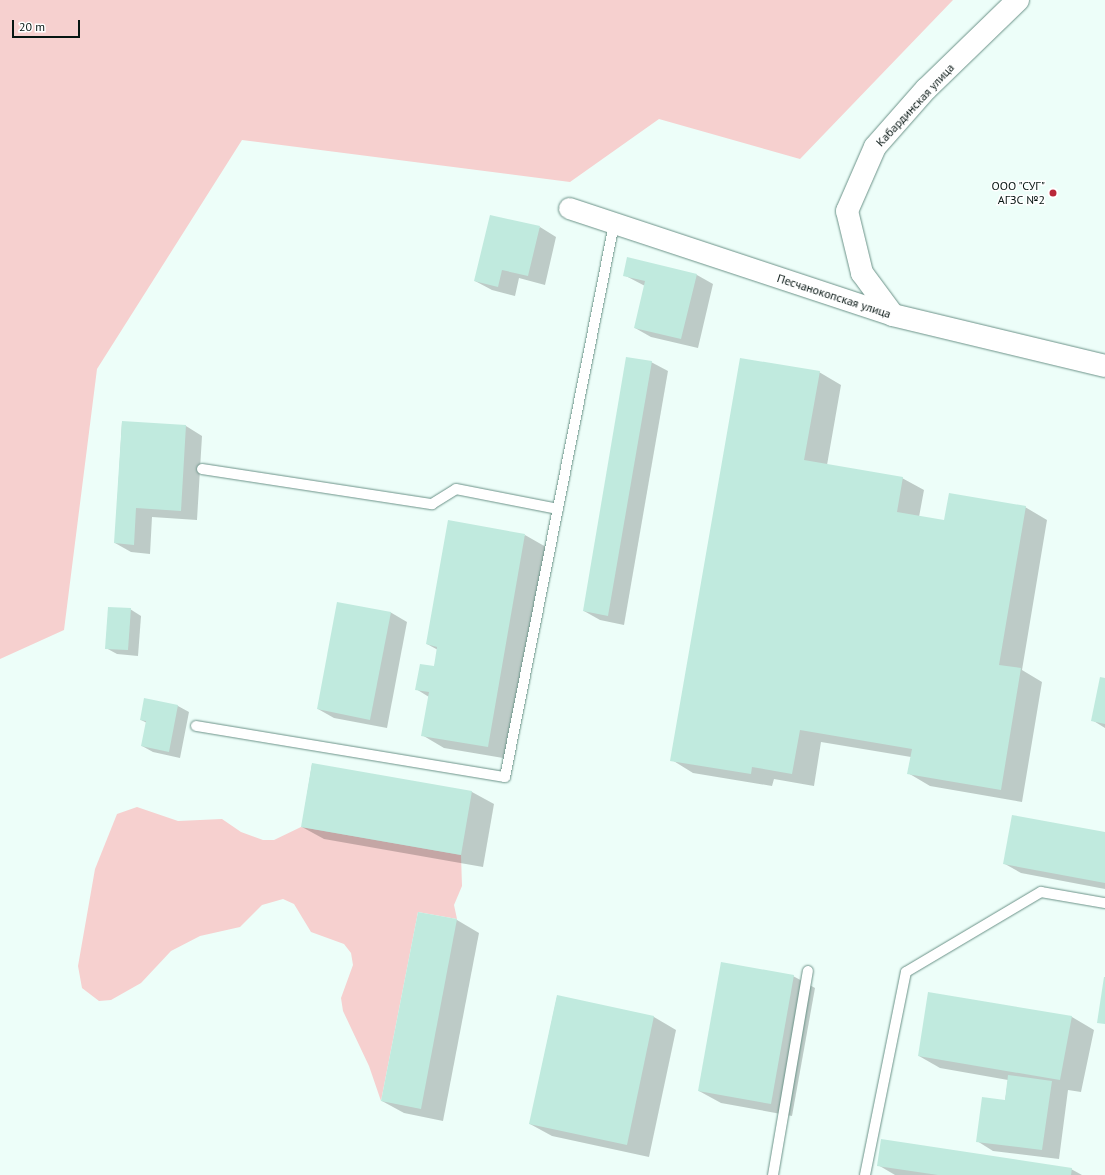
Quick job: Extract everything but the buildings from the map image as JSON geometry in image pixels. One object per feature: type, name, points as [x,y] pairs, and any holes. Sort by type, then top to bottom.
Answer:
[{"type":"street","name":"Кабардинская улица","points":[[893,315],[862,272],[847,211],[875,147],[926,89],[1018,0]]},
{"type":"street","name":"Песчанокопская улица","points":[[569,208],[893,315],[1105,366]]},
{"type":"lane","points":[[196,726],[505,777],[614,224]]},
{"type":"lane","points":[[202,469],[432,504],[456,489],[558,509]]},
{"type":"lane","points":[[865,1175],[906,972],[1041,892],[1105,903]]},
{"type":"lane","points":[[773,1175],[808,971]]},
{"type":"shaded area","points":[[0,0],[953,0],[800,159],[659,119],[570,182],[242,140],[97,369],[64,630],[0,659]]},
{"type":"shaded area","points":[[137,807],[178,821],[222,819],[241,832],[263,840],[274,840],[301,827],[461,855],[462,886],[454,905],[457,919],[418,912],[381,1101],[369,1066],[343,1011],[341,998],[353,965],[351,953],[344,944],[311,932],[294,904],[283,899],[262,905],[240,927],[200,936],[171,951],[141,983],[111,1000],[99,1001],[82,988],[78,966],[95,869],[117,814]]},
{"type":"place","name":"ООО \"СУГ\" АГЗС №2","points":[[1053,193]]}]
